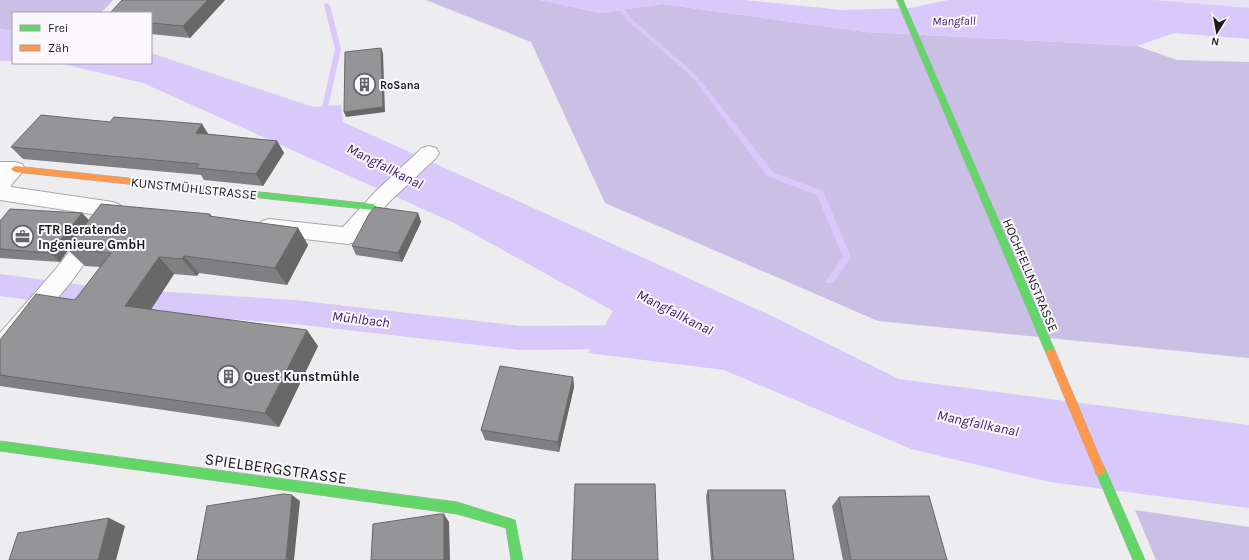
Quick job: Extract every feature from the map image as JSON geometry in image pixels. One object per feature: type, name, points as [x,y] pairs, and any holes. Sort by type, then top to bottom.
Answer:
[{"type":"street","name":"HOCHFELLNSTRASSE","points":[[900,0],[1139,560]]},
{"type":"street","points":[[254,226],[348,236],[378,202],[429,153]]},
{"type":"street","name":"KUNSTMÜHLSTRASSE","points":[[0,350],[121,211],[0,193],[7,169],[378,202]]},
{"type":"street","name":"SPIELBERGSTRASSE","points":[[0,446],[457,508],[511,524],[517,560]]},
{"type":"shaded area","points":[[0,0],[113,0],[102,12],[12,12],[12,31],[0,29]]},
{"type":"shaded area","points":[[426,0],[540,0],[601,13],[662,4],[866,32],[1137,46],[1177,60],[1249,62],[1249,358],[878,321],[605,203],[531,42]]},
{"type":"shaded area","points":[[1154,0],[1249,0],[1249,8],[1242,8]]},
{"type":"shaded area","points":[[1135,510],[1249,527],[1249,560],[1156,560]]},
{"type":"water","name":"Mangfall","points":[[540,0],[745,0],[842,10],[910,8],[948,0],[1154,0],[1249,8],[1249,39],[1174,33],[1137,46],[866,32],[662,4],[601,13]]},
{"type":"water","points":[[0,29],[12,31],[12,61],[0,61]]},
{"type":"water","name":"Mangfallkanal","points":[[152,53],[313,107],[341,105],[343,122],[772,316],[899,379],[1249,425],[1249,508],[1050,482],[911,449],[724,370],[588,353],[613,311],[454,223],[143,83],[63,64],[152,64]]},
{"type":"building","points":[[122,0],[208,0],[183,26],[152,23],[152,12],[111,12]]},
{"type":"building","name":"RoSana","points":[[381,48],[383,107],[344,112],[345,52]]},
{"type":"building","points":[[41,115],[110,122],[114,117],[202,124],[196,133],[277,141],[256,174],[196,168],[199,164],[11,147]]},
{"type":"building","points":[[101,204],[210,214],[209,216],[298,228],[275,268],[184,256],[182,259],[159,257],[125,306],[307,330],[265,413],[0,375],[0,340],[36,294],[75,300],[111,253],[67,249]]},
{"type":"building","points":[[375,207],[418,213],[398,253],[352,246],[369,214]]},
{"type":"building","points":[[10,209],[82,213],[50,253],[0,249],[0,221]]},
{"type":"building","points":[[500,366],[573,377],[558,442],[481,430]]},
{"type":"building","points":[[575,484],[655,484],[658,560],[572,560]]},
{"type":"building","points":[[708,490],[785,490],[794,560],[713,560]]},
{"type":"building","points":[[283,494],[292,495],[286,560],[197,560],[207,506]]},
{"type":"building","points":[[929,496],[947,560],[851,560],[839,497]]},
{"type":"building","points":[[444,514],[444,560],[371,560],[373,524]]},
{"type":"building","points":[[109,518],[98,560],[9,560],[18,533]]},
{"type":"waterway","points":[[614,0],[630,20],[695,77],[770,174],[820,193],[847,257],[830,281]]},
{"type":"waterway","points":[[323,116],[338,49],[327,5]]},
{"type":"waterway","name":"Mühlbach","points":[[0,285],[106,299],[295,312],[520,338],[635,337]]},
{"type":"traffic: fast","points":[[900,0],[1051,353]]},
{"type":"traffic: fast","points":[[147,183],[373,207]]},
{"type":"traffic: fast","points":[[0,446],[457,508],[511,524],[517,560]]},
{"type":"traffic: fast","points":[[1100,470],[1139,560]]},
{"type":"traffic: slow","points":[[15,169],[147,183]]},
{"type":"traffic: slow","points":[[1051,353],[1100,470]]},
{"type":"place","name":"RoSana","points":[[365,85]]},
{"type":"place","name":"FTR Beratende Ingenieure GmbH","points":[[23,236]]},
{"type":"place","name":"Quest Kunstmühle","points":[[229,376]]}]
